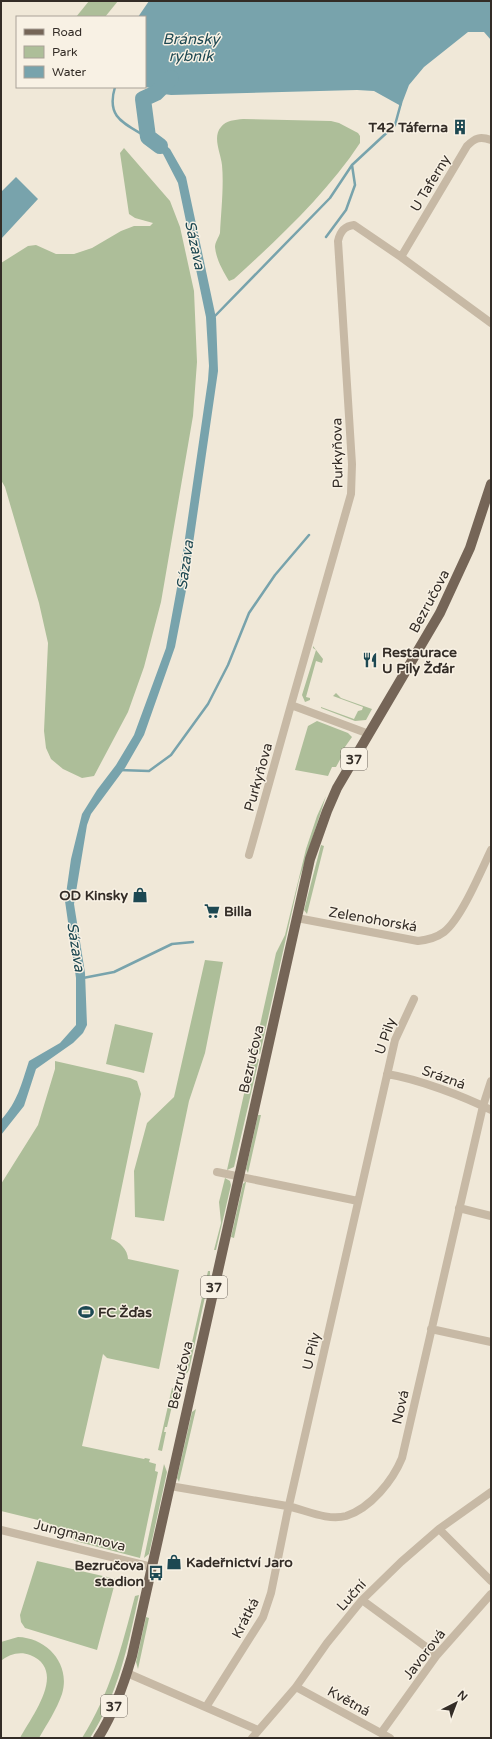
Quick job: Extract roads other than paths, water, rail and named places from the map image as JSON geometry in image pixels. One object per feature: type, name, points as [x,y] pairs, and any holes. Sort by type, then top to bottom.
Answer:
[{"type":"main road","name":"Bezručova","points":[[127,1673],[310,859],[327,812],[338,788],[440,613],[454,585],[470,548],[491,486]]},
{"type":"main road","name":"37","points":[[98,1738],[109,1717],[127,1673]]},
{"type":"street","name":"U Taferny","points":[[401,257],[467,146],[474,139],[480,137],[491,140]]},
{"type":"street","name":"Purkyňova","points":[[249,856],[351,494],[352,464],[338,241],[339,235],[345,228],[354,225],[401,257]]},
{"type":"street","points":[[401,257],[491,323]]},
{"type":"street","points":[[292,705],[369,734]]},
{"type":"street","name":"Zelenohorská","points":[[297,918],[418,941],[430,939],[444,931],[458,915],[491,850]]},
{"type":"street","name":"U Pily","points":[[289,1507],[395,1040],[414,999]]},
{"type":"street","name":"Srázná","points":[[387,1074],[408,1078],[491,1110]]},
{"type":"street","name":"Nová","points":[[170,1486],[289,1507],[329,1517],[345,1516],[357,1511],[386,1486],[398,1468],[402,1458],[483,1106],[491,1080]]},
{"type":"street","points":[[217,1172],[358,1201]]},
{"type":"street","points":[[459,1208],[491,1216]]},
{"type":"street","points":[[432,1329],[491,1342]]},
{"type":"street","name":"Luční","points":[[252,1738],[296,1687],[327,1643],[362,1600],[401,1562],[439,1529],[491,1492]]},
{"type":"street","name":"Krátká","points":[[206,1707],[266,1611],[289,1507]]},
{"type":"street","points":[[439,1529],[491,1581]]},
{"type":"street","name":"Jungmannova","points":[[1,1530],[152,1567]]},
{"type":"street","name":"Javorová","points":[[381,1733],[437,1655],[491,1594]]},
{"type":"street","points":[[362,1600],[437,1655]]},
{"type":"street","points":[[127,1673],[258,1730]]},
{"type":"street","name":"Květná","points":[[296,1687],[390,1738]]},
{"type":"water","name":"Bránský rybník","points":[[149,1],[491,1],[491,40],[484,32],[468,32],[424,67],[409,85],[401,106],[374,91],[357,90],[171,95],[156,93],[151,88],[146,87],[146,16],[139,16]]},
{"type":"water","points":[[143,130],[153,134],[170,149],[186,177],[216,318],[218,371],[187,585],[175,647],[144,735],[125,768],[91,814],[87,825],[74,904],[85,973],[87,1025],[83,1033],[73,1043],[36,1069],[24,1106],[1,1135],[1,1120],[15,1099],[29,1061],[60,1043],[76,1025],[76,978],[65,901],[71,859],[82,814],[97,790],[116,765],[134,735],[166,648],[181,566],[208,380],[209,366],[206,317],[178,183],[163,154],[145,141],[143,137]]},
{"type":"water","points":[[16,177],[38,199],[1,239],[1,192]]},
{"type":"waterway","name":"Sázava","points":[[160,146],[148,137],[143,99],[156,93],[171,78]]},
{"type":"waterway","points":[[115,88],[113,105],[118,118],[123,123],[145,136]]},
{"type":"waterway","points":[[213,318],[330,198],[352,165],[395,125],[401,103]]},
{"type":"waterway","points":[[326,237],[346,210],[355,185],[352,165]]},
{"type":"waterway","points":[[119,770],[149,771],[171,755],[208,704],[228,665],[249,613],[275,575],[309,535]]},
{"type":"waterway","points":[[83,978],[114,972],[172,944],[193,942]]},
{"type":"place","name":"T42 Táferna","points":[[460,127]]},
{"type":"place","name":"Restaurace U Pily Žďár","points":[[370,660]]},
{"type":"place","name":"OD Kinsky","points":[[140,895]]},
{"type":"place","name":"Billa","points":[[212,911]]},
{"type":"place","name":"FC Žďas","points":[[86,1312]]},
{"type":"place","name":"Kadeřnictví Jaro","points":[[174,1562]]},
{"type":"place","name":"Bezručova stadion","points":[[156,1573]]}]
